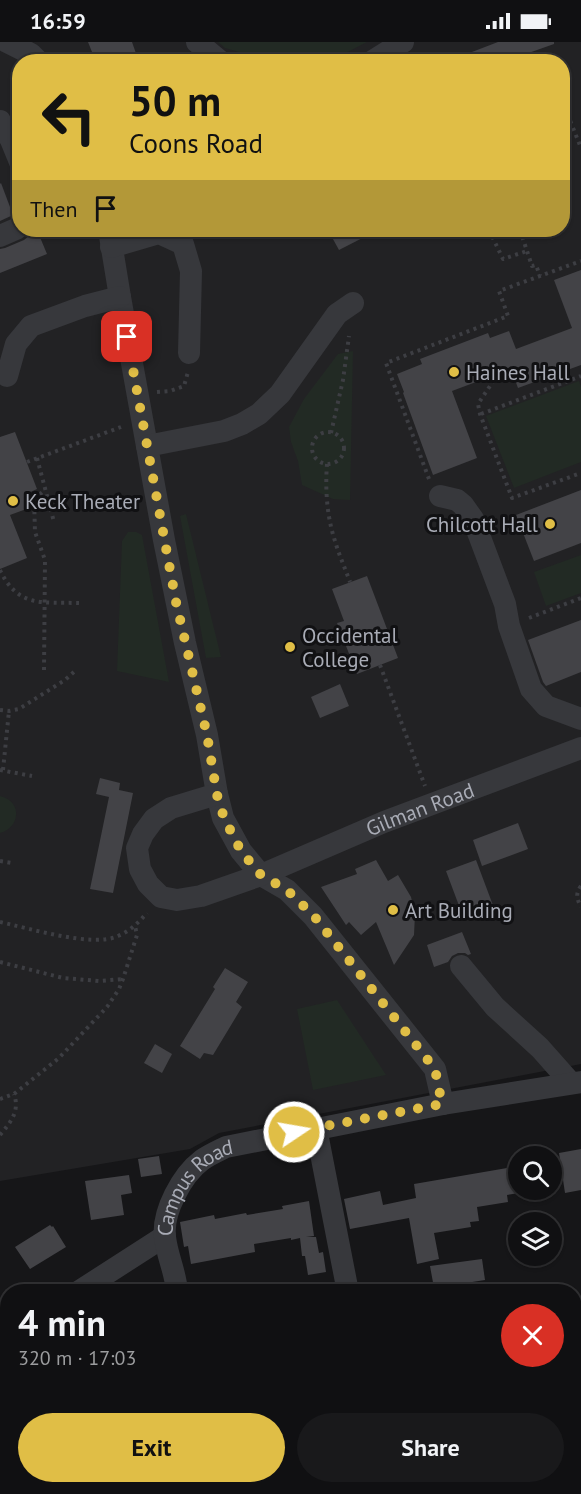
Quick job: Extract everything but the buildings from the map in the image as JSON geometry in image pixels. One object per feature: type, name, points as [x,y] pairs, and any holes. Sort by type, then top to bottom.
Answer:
[{"type":"street","points":[[7,42],[31,54]]},
{"type":"street","points":[[196,42],[211,54]]},
{"type":"street","points":[[384,54],[404,42]]},
{"type":"street","points":[[4,135],[12,148]]},
{"type":"street","points":[[168,237],[183,244],[191,272],[189,353]]},
{"type":"street","points":[[110,238],[185,643],[207,735],[217,795],[224,818],[241,851],[261,875],[287,890],[314,916],[435,1069],[442,1104]]},
{"type":"street","points":[[7,376],[16,344],[31,326],[86,306],[120,297]]},
{"type":"street","points":[[147,446],[224,431],[259,414],[280,394],[337,314],[353,303]]},
{"type":"street","points":[[440,496],[457,500],[473,519],[505,604],[509,626],[531,689],[546,706],[581,718]]},
{"type":"street","name":"Gilman Road","points":[[161,897],[177,900],[201,896],[261,875],[384,822],[581,748]]},
{"type":"street","points":[[161,897],[148,884],[140,869],[137,848],[143,834],[154,819],[171,808],[217,795]]},
{"type":"street","points":[[462,966],[495,1007],[576,1082]]},
{"type":"street","name":"Campus Road","points":[[90,1284],[165,1236],[167,1215],[173,1196],[187,1175],[201,1161],[226,1147],[442,1104],[576,1082]]},
{"type":"street","points":[[316,1128],[346,1284]]},
{"type":"street","points":[[165,1236],[176,1284]]},
{"type":"path","points":[[571,122],[581,148]]},
{"type":"path","points":[[492,237],[503,259],[527,251]]},
{"type":"path","points":[[522,237],[532,267],[536,265],[540,276]]},
{"type":"path","points":[[440,496],[431,485],[386,363],[508,316],[499,291],[581,261]]},
{"type":"path","points":[[331,433],[343,380],[353,303]]},
{"type":"path","points":[[480,414],[581,376]]},
{"type":"path","points":[[494,380],[478,404],[512,498],[581,473]]},
{"type":"path","points":[[156,393],[170,391]]},
{"type":"path","points":[[27,462],[114,429]]},
{"type":"path","points":[[331,433],[340,438],[345,448],[337,462],[327,464],[317,460],[312,446],[321,434],[331,433]]},
{"type":"path","points":[[37,458],[54,522]]},
{"type":"path","points":[[327,464],[326,486],[334,540],[350,582]]},
{"type":"path","points":[[44,670],[45,560],[35,532],[34,499],[45,490]]},
{"type":"path","points":[[0,570],[7,585],[21,597],[34,602],[79,603]]},
{"type":"path","points":[[509,626],[581,598]]},
{"type":"path","points":[[380,665],[432,803]]},
{"type":"path","points":[[0,711],[20,709],[74,672]]},
{"type":"path","points":[[9,711],[2,770],[32,776]]},
{"type":"path","points":[[0,861],[12,863]]},
{"type":"path","points":[[581,886],[576,897],[581,907]]},
{"type":"path","points":[[0,922],[81,940],[99,941],[116,937],[135,926],[161,897]]},
{"type":"path","points":[[0,1099],[14,1094],[59,1058],[107,1007],[123,979],[137,935],[135,926]]},
{"type":"path","points":[[0,962],[63,978],[99,981],[123,979]]},
{"type":"path","points":[[0,1135],[16,1113],[17,1102],[14,1094]]},
{"type":"shaded area","name":"Occidental College","points":[[0,42],[581,42],[581,1064],[219,1133],[190,1149],[0,1181]]},
{"type":"shaded area","points":[[218,42],[367,42],[344,54],[246,54],[225,48]]},
{"type":"shaded area","points":[[353,351],[350,500],[333,499],[302,485],[289,427],[304,399],[338,354]]},
{"type":"shaded area","points":[[579,381],[581,387],[581,462],[514,488],[486,416]]},
{"type":"shaded area","points":[[186,514],[221,657],[206,658],[180,516]]},
{"type":"shaded area","points":[[128,532],[142,535],[169,682],[117,671],[122,541]]},
{"type":"shaded area","points":[[581,555],[581,593],[546,606],[534,572]]},
{"type":"shaded area","points":[[0,796],[12,803],[16,814],[12,825],[0,833]]},
{"type":"shaded area","points":[[337,1000],[386,1075],[313,1090],[297,1009]]},
{"type":"place","name":"Haines Hall","points":[[454,372]]},
{"type":"place","name":"Keck Theater","points":[[13,501]]},
{"type":"place","name":"Chilcott Hall","points":[[550,524]]},
{"type":"place","name":"Occidental College","points":[[290,647]]},
{"type":"place","name":"Art Building","points":[[393,910]]},
{"type":"route","points":[[127,337],[176,602],[207,735],[217,795],[224,818],[241,851],[261,875],[287,890],[314,916],[435,1069],[442,1104],[294,1132]]}]
